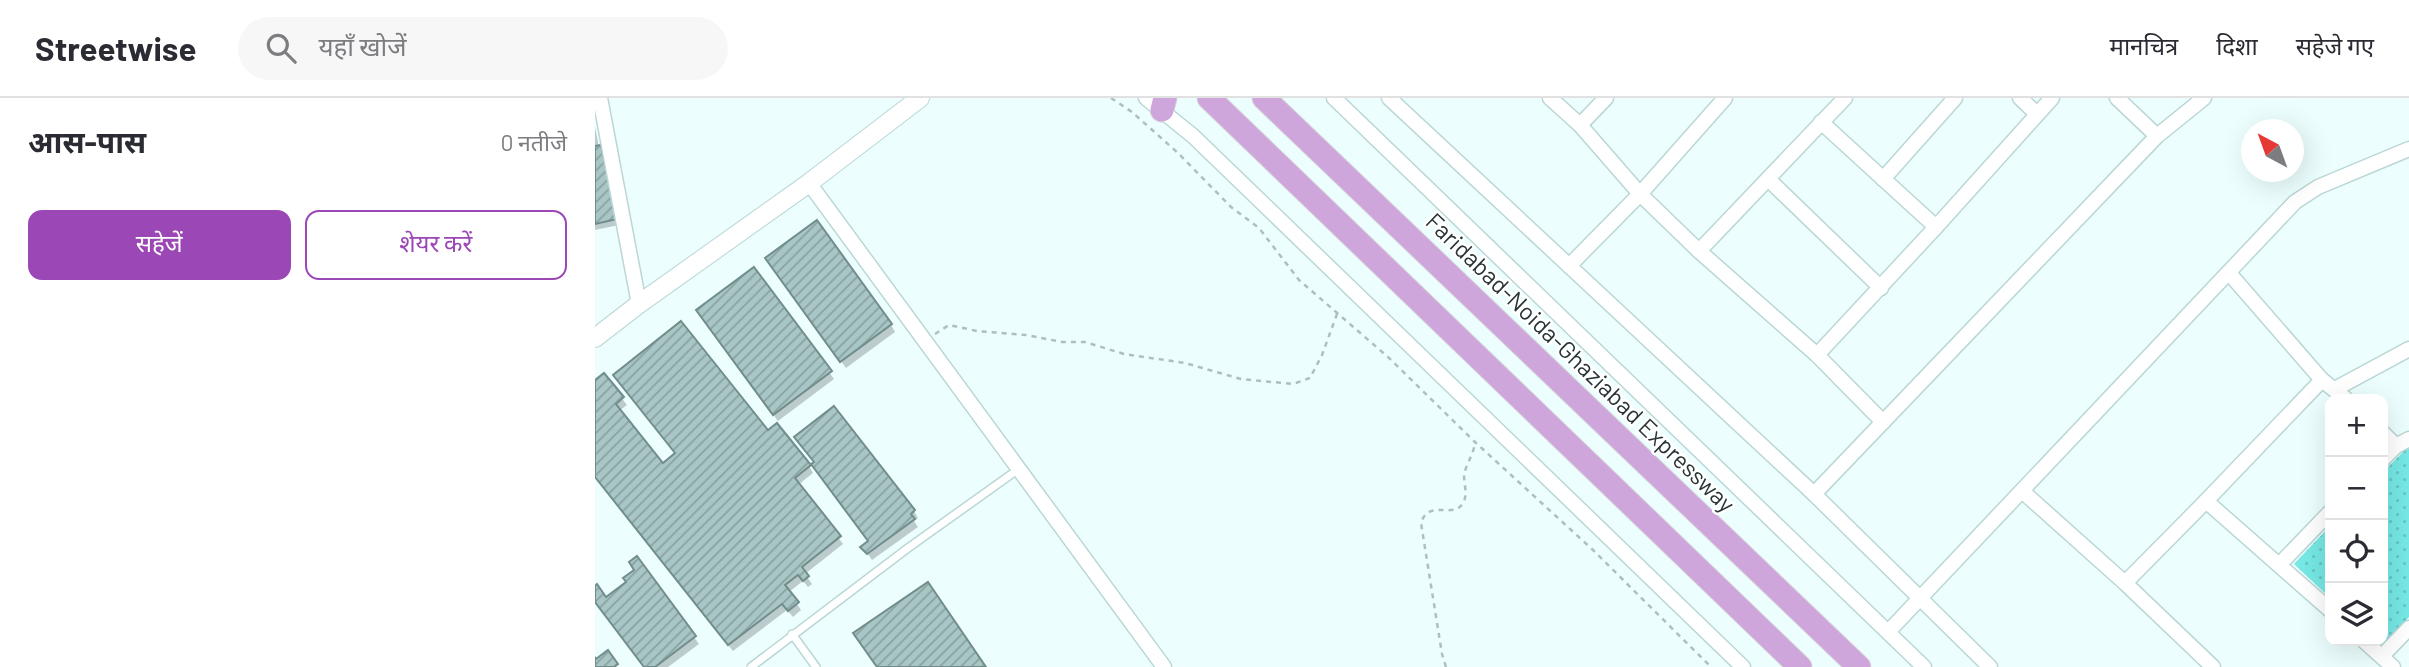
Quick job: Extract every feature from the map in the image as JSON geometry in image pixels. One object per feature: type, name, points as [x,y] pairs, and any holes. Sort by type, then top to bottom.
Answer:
[{"type":"main road","points":[[1209,98],[1800,667]]},
{"type":"main road","name":"Faridabad-Noida-Ghaziabad Expressway","points":[[1264,98],[1859,667]]},
{"type":"street","points":[[600,98],[639,304]]},
{"type":"street","points":[[595,338],[810,183],[920,98]]},
{"type":"street","points":[[1334,98],[1924,667]]},
{"type":"street","points":[[1389,98],[1814,494],[1990,667]]},
{"type":"street","points":[[1550,98],[1580,125],[1640,194],[1699,251],[1817,355],[1883,422]]},
{"type":"street","points":[[1580,125],[1606,98]]},
{"type":"street","points":[[1569,266],[1640,194],[1725,98]]},
{"type":"street","points":[[1699,251],[1845,98]]},
{"type":"street","points":[[1883,179],[1955,98]]},
{"type":"street","points":[[2020,98],[2037,114]]},
{"type":"street","points":[[1817,355],[1937,227],[2052,98]]},
{"type":"street","points":[[2117,98],[2157,136]]},
{"type":"street","points":[[1814,494],[2157,136],[2204,98]]},
{"type":"street","points":[[1158,102],[1743,667]]},
{"type":"street","points":[[1821,122],[1937,227]]},
{"type":"street","points":[[1888,632],[2295,202],[2318,187],[2409,149]]},
{"type":"street","points":[[1768,179],[1881,288]]},
{"type":"street","points":[[810,183],[1164,667]]},
{"type":"street","points":[[2229,273],[2322,380],[2341,394],[2409,349]]},
{"type":"street","points":[[2125,583],[2322,380]]},
{"type":"street","points":[[2385,457],[2402,442]]},
{"type":"street","points":[[2022,491],[2125,583],[2213,667]]},
{"type":"street","points":[[2206,501],[2325,605]]},
{"type":"street","points":[[2280,564],[2325,517]]},
{"type":"street","points":[[2382,656],[2409,628]]},
{"type":"street","points":[[2370,646],[2393,667]]},
{"type":"lane","points":[[751,667],[908,548],[1020,468]]},
{"type":"lane","points":[[792,634],[816,667]]},
{"type":"path","points":[[1111,98],[1132,112],[1178,153],[1231,207],[1259,228],[1299,281],[1388,356],[1475,442],[1593,550],[1711,667]]},
{"type":"path","points":[[926,340],[946,327],[957,326],[1062,342],[1085,342],[1124,354],[1185,363],[1241,379],[1293,384],[1310,378],[1322,355],[1337,314]]},
{"type":"path","points":[[1446,667],[1421,523],[1430,510],[1456,509],[1463,504],[1465,472],[1475,442]]},
{"type":"shaded area","points":[[2409,446],[2409,617],[2388,640],[2388,520],[2388,467]]},
{"type":"shaded area","points":[[2325,531],[2325,593],[2294,564]]},
{"type":"building","points":[[601,145],[617,219],[595,224],[595,146]]},
{"type":"building","points":[[817,220],[892,324],[840,362],[765,258]]},
{"type":"building","points":[[754,267],[832,371],[773,415],[696,310]]},
{"type":"building","points":[[681,321],[768,430],[777,423],[811,465],[795,478],[841,536],[802,567],[809,576],[803,581],[798,575],[785,585],[799,602],[788,611],[782,604],[728,645],[595,477],[595,380],[604,373],[624,397],[616,404],[663,463],[675,453],[613,375]]},
{"type":"building","points":[[834,406],[915,510],[911,514],[915,519],[867,554],[860,547],[868,541],[794,437]]},
{"type":"building","points":[[637,556],[696,636],[655,667],[644,667],[595,602],[595,586],[597,584],[606,597],[626,582],[623,578],[634,570],[629,562]]},
{"type":"building","points":[[928,582],[986,667],[877,667],[853,633]]},
{"type":"building","points":[[608,650],[618,664],[614,667],[595,667],[595,657],[596,659]]}]
